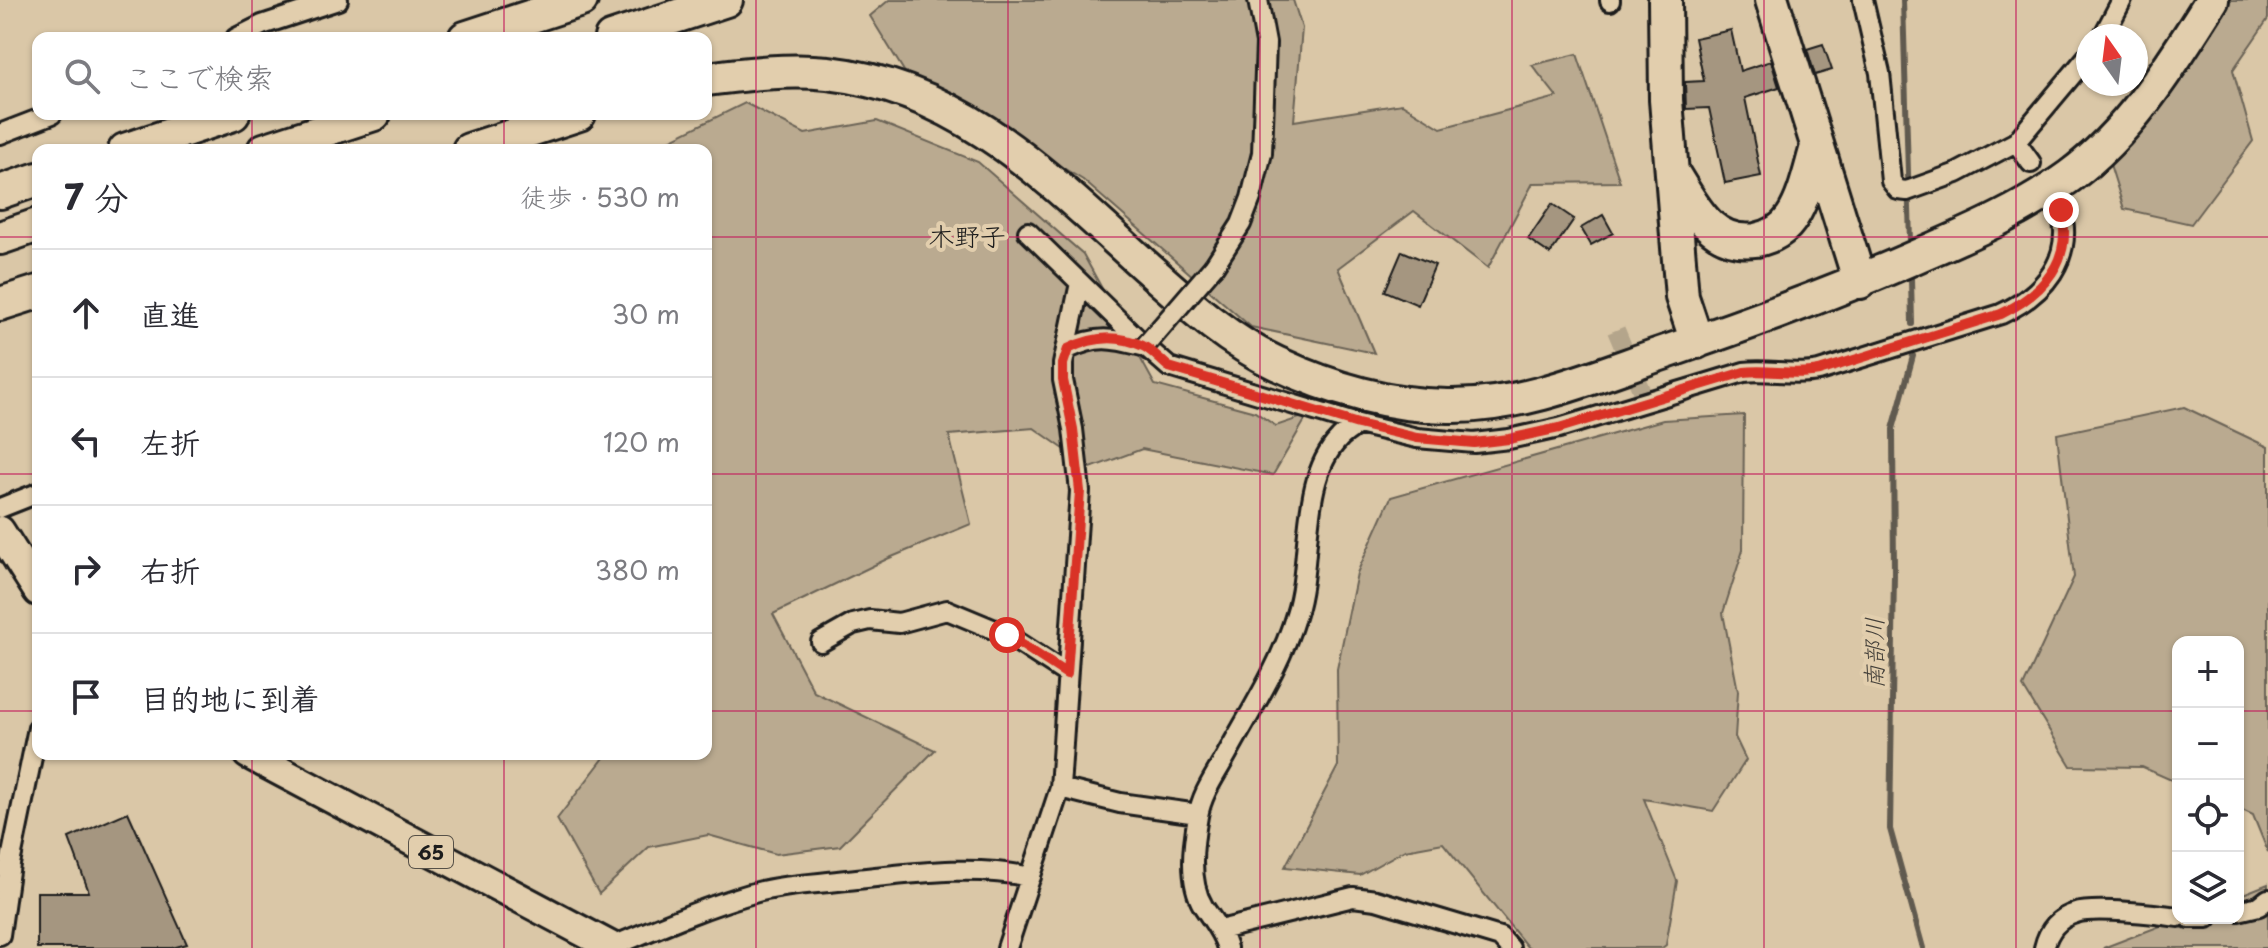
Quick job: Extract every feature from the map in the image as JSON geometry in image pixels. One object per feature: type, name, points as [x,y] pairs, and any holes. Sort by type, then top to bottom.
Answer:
[{"type":"highway","points":[[483,32],[581,0]]},
{"type":"highway","points":[[629,32],[726,0]]},
{"type":"highway","points":[[631,32],[743,0]]},
{"type":"highway","points":[[1665,0],[1666,100],[1682,297],[1697,342]]},
{"type":"highway","points":[[1772,0],[1860,282]]},
{"type":"highway","points":[[712,78],[769,71],[829,73],[889,87],[949,110],[993,135],[1043,174],[1202,316],[1243,346],[1316,379],[1356,392],[1403,402],[1450,407],[1494,403],[1545,393],[1697,342],[1860,282],[1989,225],[2073,174],[2112,138],[2155,89],[2212,0]]},
{"type":"highway","points":[[143,144],[215,120]]},
{"type":"highway","points":[[282,144],[356,120]]},
{"type":"highway","points":[[487,144],[561,120]]},
{"type":"highway","points":[[1671,171],[1713,231],[1736,240],[1760,239],[1772,235],[1790,221],[1802,198],[1817,147]]},
{"type":"highway","points":[[0,192],[32,181]]},
{"type":"highway","points":[[0,238],[32,227]]},
{"type":"highway","points":[[0,304],[32,294]]},
{"type":"main road","points":[[0,531],[32,582]]},
{"type":"main road","name":"65","points":[[259,760],[612,947]]},
{"type":"street","points":[[248,32],[338,0]]},
{"type":"street","points":[[1145,346],[1214,266],[1241,224],[1251,198],[1262,153],[1266,43],[1258,0]]},
{"type":"street","points":[[1863,0],[1880,73],[1891,181],[1898,190],[1907,191],[1957,173],[2016,142],[2076,70]]},
{"type":"street","points":[[2109,24],[2122,0]]},
{"type":"street","points":[[0,134],[36,120]]},
{"type":"street","points":[[2016,142],[2031,163]]},
{"type":"street","points":[[1028,232],[1169,367],[1358,424],[1446,441],[1474,443],[1559,428],[1744,372],[1759,370],[1799,375],[2001,314],[2022,304],[2054,270],[2065,244],[2061,210]]},
{"type":"street","points":[[1007,948],[1060,788],[1080,491],[1063,364],[1080,283]]},
{"type":"street","points":[[1068,349],[1086,340],[1102,337],[1145,346]]},
{"type":"street","points":[[1358,424],[1338,440],[1319,473],[1303,588],[1281,656],[1206,788],[1198,814],[1193,860],[1195,884],[1201,903],[1223,939],[1353,897],[1376,900],[1500,937],[1510,948]]},
{"type":"street","points":[[0,508],[32,495]]},
{"type":"street","points":[[821,642],[853,624],[870,620],[899,623],[947,610],[1007,635],[1067,674]]},
{"type":"street","points":[[0,935],[10,864],[32,757]]},
{"type":"street","points":[[1060,788],[1120,803],[1198,814]]},
{"type":"street","points":[[612,947],[697,911],[754,893],[969,868],[1001,870],[1031,877]]},
{"type":"street","points":[[2244,910],[2259,906],[2268,899]]},
{"type":"street","points":[[2044,948],[2048,933],[2061,920],[2078,912],[2172,916]]},
{"type":"shaded area","points":[[889,0],[1293,0],[1302,28],[1294,121],[1402,104],[1441,128],[1557,97],[1532,65],[1577,54],[1620,182],[1533,183],[1488,268],[1414,211],[1338,268],[1374,353],[1251,327],[1083,180],[904,71],[870,16]]},
{"type":"shaded area","points":[[2223,0],[2268,0],[2268,19],[2233,70],[2253,141],[2191,224],[2124,209],[2108,158]]},
{"type":"shaded area","points":[[745,103],[805,134],[877,121],[978,162],[1083,254],[1155,385],[1255,412],[1276,426],[1308,415],[1273,475],[1142,449],[1091,468],[1034,428],[949,435],[971,524],[887,559],[773,614],[814,692],[935,750],[840,846],[776,854],[708,835],[649,847],[599,894],[557,819],[602,760],[712,760],[712,144],[661,144]]},
{"type":"shaded area","points":[[2184,407],[2268,447],[2268,852],[2253,815],[2244,811],[2244,636],[2172,636],[2172,780],[2142,767],[2071,766],[2023,687],[2074,577],[2057,434]]},
{"type":"shaded area","points":[[1744,415],[1743,550],[1723,613],[1738,691],[1735,737],[1746,760],[1713,811],[1644,799],[1677,881],[1666,945],[1662,948],[1528,948],[1443,843],[1405,850],[1360,875],[1285,867],[1338,766],[1337,669],[1357,573],[1391,497],[1663,420]]},
{"type":"shaded area","points":[[2268,884],[2268,948],[2103,948],[2172,921],[2172,924],[2244,924],[2244,894]]},
{"type":"building","points":[[1731,30],[1740,71],[1771,61],[1779,87],[1745,98],[1761,176],[1725,183],[1709,108],[1686,109],[1685,82],[1704,81],[1695,38]]},
{"type":"building","points":[[1823,44],[1832,70],[1815,75],[1807,49]]},
{"type":"building","points":[[1552,204],[1574,219],[1550,254],[1528,239]]},
{"type":"building","points":[[1603,215],[1613,233],[1591,245],[1581,228]]},
{"type":"building","points":[[1402,251],[1435,265],[1418,305],[1385,291]]},
{"type":"building","points":[[128,812],[187,944],[172,948],[37,948],[37,892],[89,892],[69,838]]},
{"type":"waterway","name":"南部川","points":[[1903,0],[1910,242]]},
{"type":"waterway","name":"南部川","points":[[1911,278],[1912,324]]},
{"type":"waterway","name":"南部川","points":[[1913,356],[1893,429],[1890,829],[1923,948]]},
{"type":"tunnel","points":[[1616,330],[1646,402]]},
{"type":"district","name":"木野子","points":[[967,235]]},
{"type":"route","points":[[1007,635],[1067,674],[1080,491],[1063,364],[1068,349],[1086,340],[1102,337],[1145,346],[1169,367],[1358,424],[1417,438],[1474,443],[1509,439],[1559,428],[1744,372],[1759,370],[1799,375],[1819,371],[2001,314],[2022,304],[2054,270],[2065,244],[2061,210]]}]
